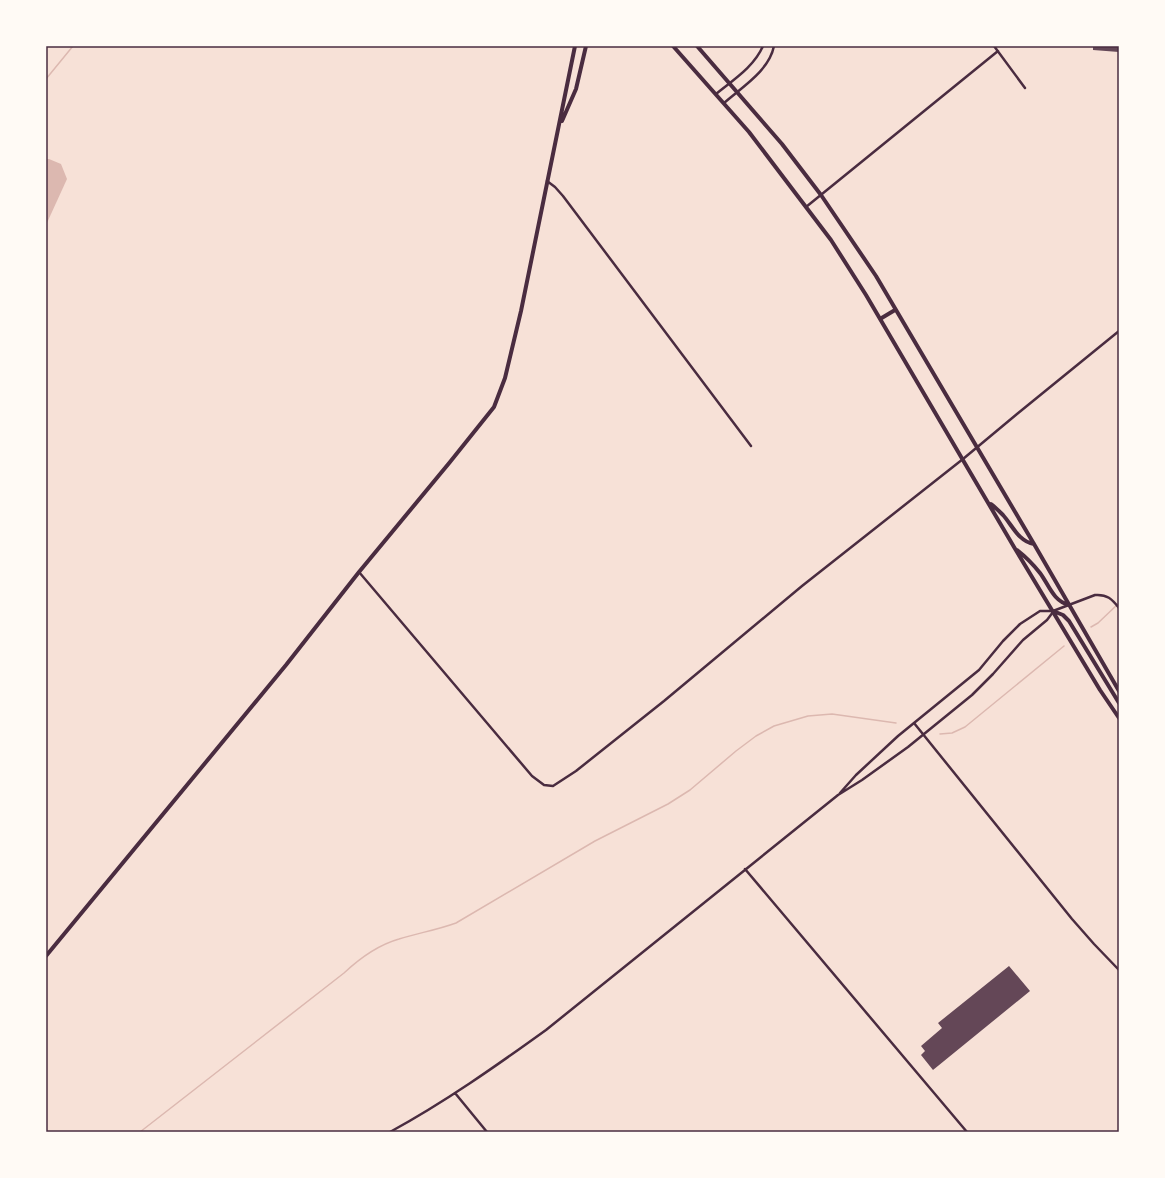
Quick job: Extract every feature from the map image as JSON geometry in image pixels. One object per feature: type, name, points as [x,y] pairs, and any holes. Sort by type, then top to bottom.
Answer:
[{"type":"main road","points":[[46,956],[282,670],[359,572],[484,420],[496,402],[509,365],[537,240],[547,181],[575,46]]},
{"type":"main road","points":[[558,131],[576,89],[586,46]]},
{"type":"main road","points":[[673,46],[724,103],[767,155],[831,240],[880,319],[1104,696],[1119,718]]},
{"type":"main road","points":[[698,47],[738,91],[782,144],[820,195],[876,276],[1119,691]]},
{"type":"main road","points":[[880,319],[895,310]]},
{"type":"main road","points":[[987,501],[1002,513],[1022,540],[1027,543],[1034,544]]},
{"type":"main road","points":[[1014,546],[1040,572],[1057,599],[1063,604],[1069,605]]},
{"type":"main road","points":[[1053,611],[1063,615],[1069,621],[1119,703]]},
{"type":"street","points":[[716,94],[758,58],[763,46]]},
{"type":"street","points":[[724,103],[757,75],[766,65],[773,52],[774,46]]},
{"type":"street","points":[[994,46],[1025,88]]},
{"type":"street","points":[[806,206],[998,51]]},
{"type":"street","points":[[547,181],[555,187],[567,201],[751,446]]},
{"type":"street","points":[[359,572],[532,776],[544,785],[556,785],[576,771],[667,698],[805,584],[963,459],[1022,409],[1119,331]]},
{"type":"street","points":[[838,795],[856,775],[914,723],[979,670],[1003,641],[1020,624],[1040,611],[1053,611],[1095,595],[1102,594],[1107,596],[1119,608]]},
{"type":"street","points":[[390,1132],[455,1093],[546,1030],[838,795],[862,780],[923,734],[981,687],[1023,640],[1047,620],[1053,611]]},
{"type":"street","points":[[914,723],[1072,919],[1119,970]]},
{"type":"street","points":[[745,869],[967,1132]]},
{"type":"street","points":[[455,1093],[487,1132]]},
{"type":"shaded area","points":[[46,159],[61,164],[67,179],[46,225]]},
{"type":"building","points":[[1093,46],[1119,46],[1119,52],[1093,50]]},
{"type":"building","points":[[1009,966],[1030,991],[933,1070],[921,1055],[925,1051],[921,1046],[942,1028],[938,1023]]},
{"type":"waterway","points":[[46,79],[73,46]]},
{"type":"waterway","points":[[1091,627],[1098,623],[1119,603]]},
{"type":"waterway","points":[[940,734],[952,733],[965,727],[1064,646]]},
{"type":"waterway","points":[[140,1132],[344,973],[356,962],[370,953],[391,942],[456,923],[595,841],[668,804],[690,790],[756,736],[774,726],[808,716],[832,714],[896,723]]}]
